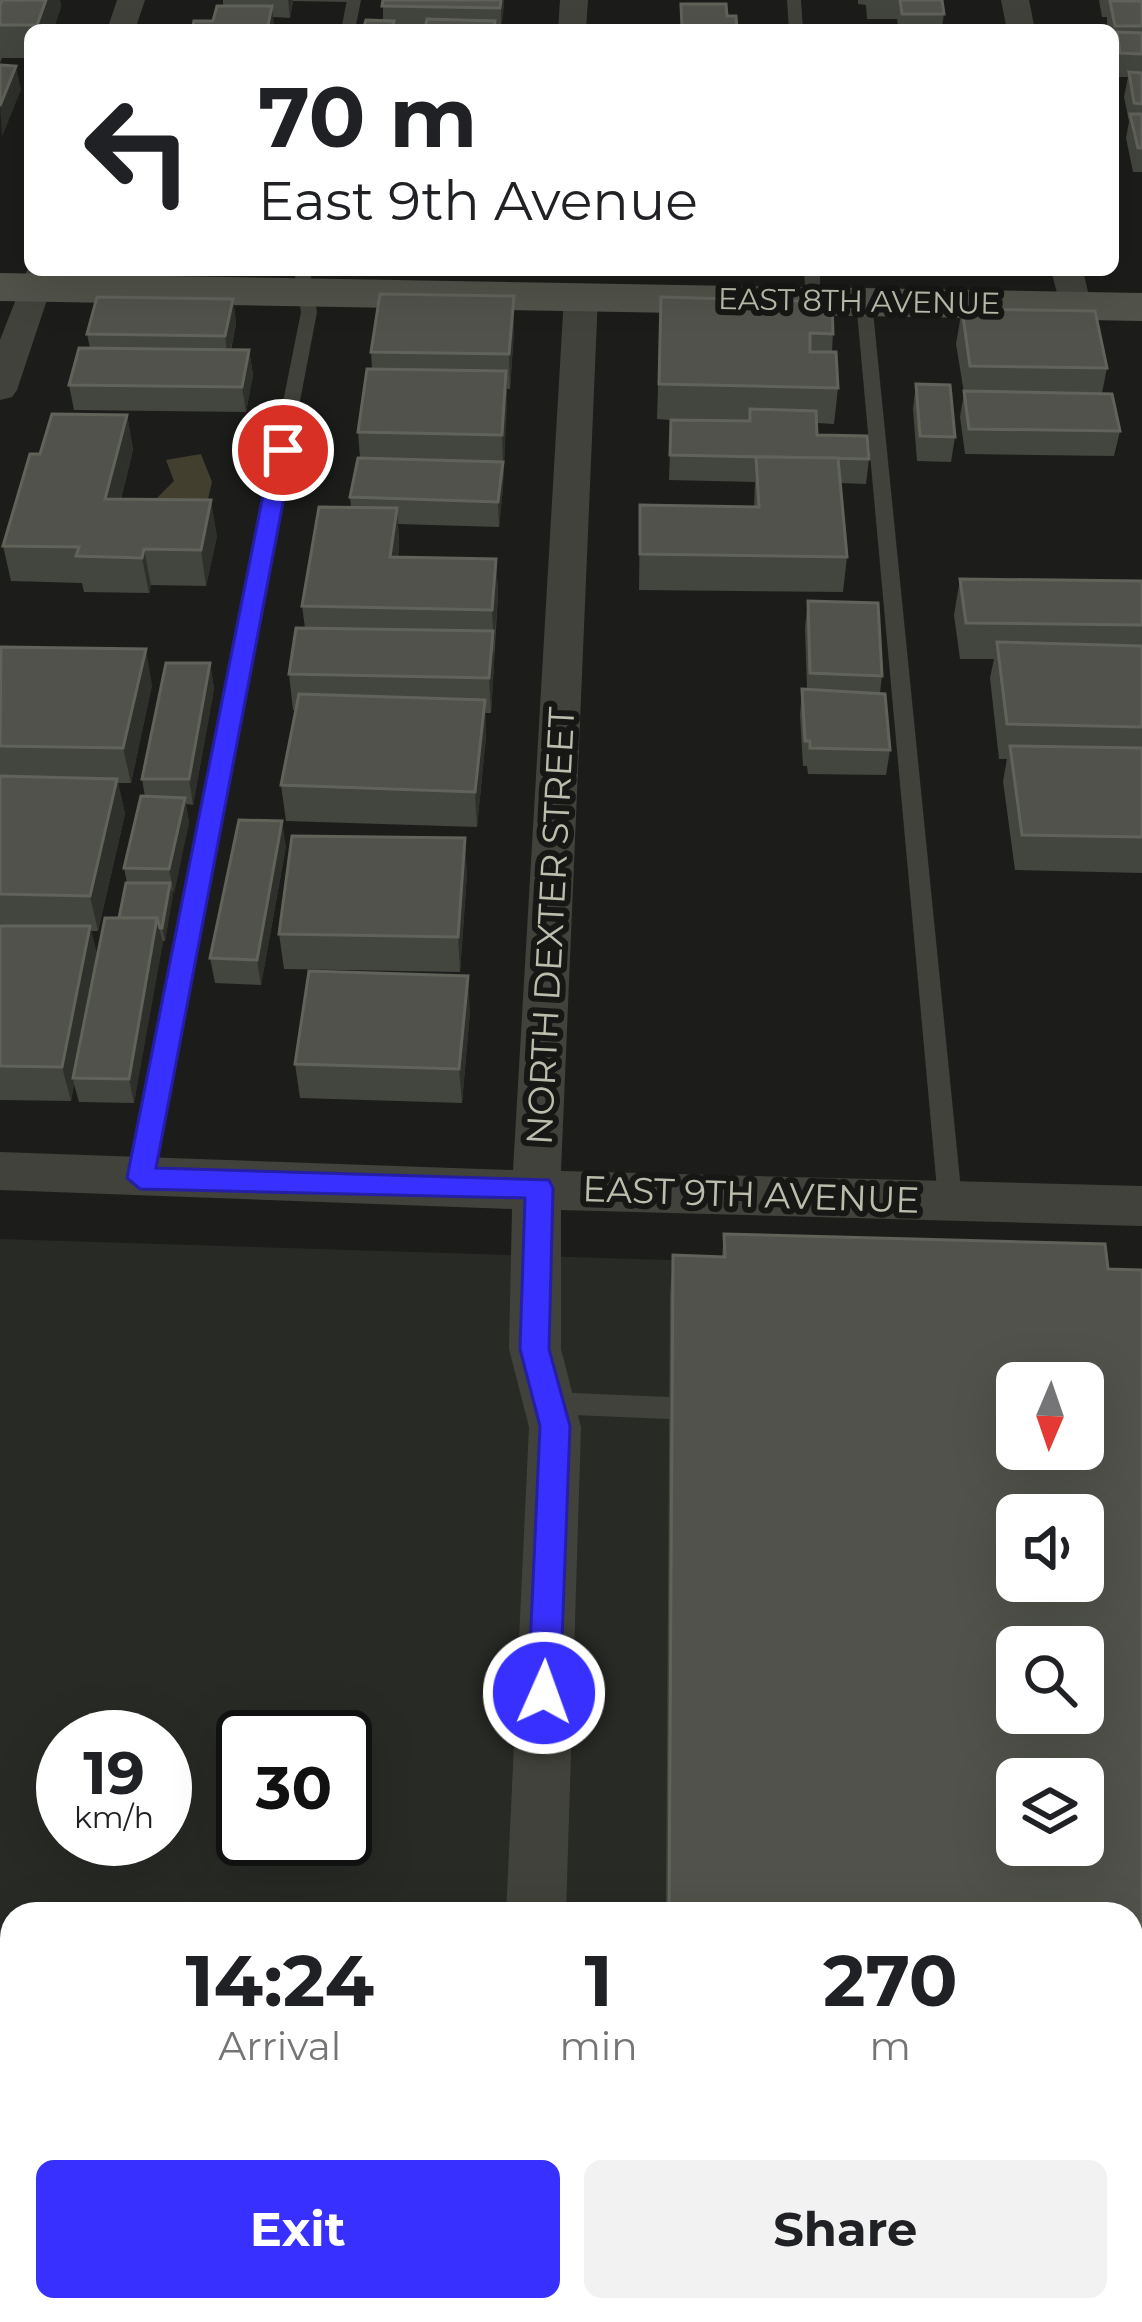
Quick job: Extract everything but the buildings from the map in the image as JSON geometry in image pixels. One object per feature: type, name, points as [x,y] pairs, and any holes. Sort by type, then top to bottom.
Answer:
[{"type":"street","name":"EAST 8TH AVENUE","points":[[25,281],[813,285],[864,301],[1070,288],[1142,308]]},
{"type":"street","points":[[0,390],[25,281]]},
{"type":"street","name":"NORTH DEXTER STREET","points":[[536,1902],[555,1426],[535,1349],[538,1124],[564,287]]},
{"type":"street","name":"EAST 9TH AVENUE","points":[[0,1171],[1142,1206]]},
{"type":"lane","points":[[140,1178],[310,312],[304,281]]},
{"type":"lane","points":[[864,301],[950,1200]]},
{"type":"lane","points":[[549,1403],[669,1408]]},
{"type":"shaded area","points":[[201,454],[212,482],[204,516],[155,500],[174,481],[166,460]]},
{"type":"shaded area","points":[[0,1239],[1142,1275],[1142,1902],[0,1902]]},
{"type":"route","points":[[283,450],[140,1178],[539,1188],[535,1349],[555,1426],[544,1693]]}]
